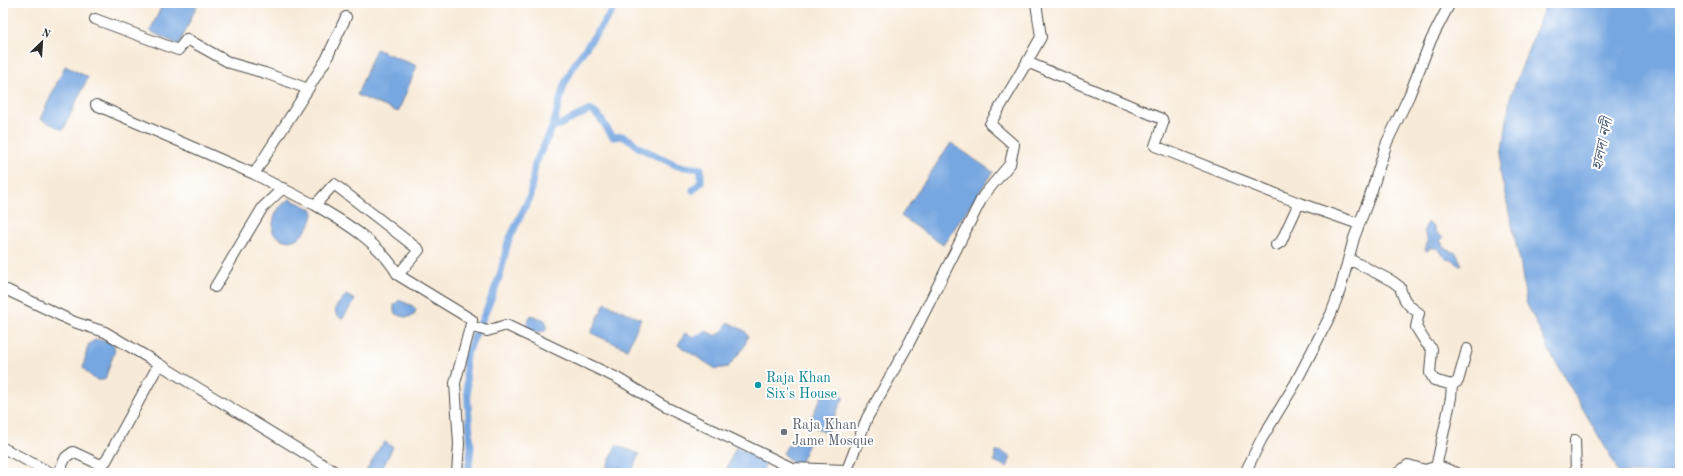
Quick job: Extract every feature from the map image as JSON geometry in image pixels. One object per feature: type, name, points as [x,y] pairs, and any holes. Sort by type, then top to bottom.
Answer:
[{"type":"street","points":[[471,326],[487,331],[506,326],[617,378],[663,406],[792,468],[849,472],[867,418],[909,343],[983,196],[1010,164],[1014,145],[990,124],[1041,37],[1036,3]]},
{"type":"street","points":[[1245,473],[1260,440],[1295,384],[1331,314],[1340,290],[1359,224],[1371,193],[1387,142],[1409,96],[1431,40],[1450,3]]},
{"type":"street","points":[[254,174],[326,60],[346,17]]},
{"type":"street","points":[[95,19],[178,50],[187,38],[230,63],[265,73],[308,90]]},
{"type":"street","points":[[1027,62],[1110,99],[1162,119],[1163,123],[1155,146],[1299,203],[1359,224]]},
{"type":"street","points":[[96,105],[254,174],[315,205],[354,229],[379,249],[390,260],[398,275],[472,320],[455,383],[459,444],[457,473]]},
{"type":"street","points":[[315,205],[334,184],[419,250],[398,275]]},
{"type":"street","points":[[215,287],[263,207],[283,188]]},
{"type":"street","points":[[1276,245],[1281,242],[1299,203]]},
{"type":"street","points":[[1349,259],[1392,280],[1400,287],[1403,298],[1410,308],[1419,313],[1416,327],[1432,349],[1430,373],[1434,380],[1452,385],[1458,382],[1467,349]]},
{"type":"street","points":[[7,290],[74,322],[104,332],[337,473]]},
{"type":"street","points":[[58,473],[66,457],[73,452],[101,465],[106,461],[159,364]]},
{"type":"street","points":[[1438,466],[1437,463],[1451,398],[1452,385]]},
{"type":"street","points":[[1575,440],[1576,473]]},
{"type":"street","points":[[3,448],[51,473]]},
{"type":"street","points":[[1398,473],[1408,465],[1425,470],[1438,466],[1458,473]]},
{"type":"water","points":[[163,3],[198,3],[179,45],[150,31]]},
{"type":"water","name":"হালদা নদী","points":[[1546,3],[1680,3],[1680,473],[1618,473],[1615,464],[1551,354],[1526,302],[1521,266],[1500,171],[1510,98]]},
{"type":"water","points":[[376,49],[417,66],[398,112],[357,95]]},
{"type":"water","points":[[65,66],[88,77],[63,130],[40,119]]},
{"type":"water","points":[[951,143],[993,172],[943,245],[901,216]]},
{"type":"water","points":[[290,199],[313,210],[313,215],[305,232],[290,241],[280,238],[273,233],[273,222],[278,209]]},
{"type":"water","points":[[1427,222],[1435,228],[1435,231],[1443,238],[1440,240],[1445,247],[1456,253],[1462,265],[1457,264],[1453,260],[1446,259],[1437,248],[1429,248],[1428,251],[1425,250],[1428,241],[1424,232]]},
{"type":"water","points":[[346,295],[355,300],[343,318],[340,318],[336,314],[335,308]]},
{"type":"water","points":[[399,300],[413,306],[416,310],[414,315],[404,317],[394,312],[394,305]]},
{"type":"water","points":[[605,303],[641,319],[627,349],[591,333]]},
{"type":"water","points":[[531,315],[545,320],[547,325],[545,331],[531,333],[525,328]]},
{"type":"water","points":[[728,322],[745,331],[748,336],[744,347],[728,367],[716,369],[678,345],[685,333],[693,337],[706,331],[716,336],[722,332]]},
{"type":"water","points":[[96,339],[113,343],[115,350],[105,379],[102,380],[93,378],[83,368],[88,345]]},
{"type":"water","points":[[826,388],[844,397],[826,433],[808,424]]},
{"type":"water","points":[[799,436],[805,439],[808,446],[799,465],[793,464],[783,453],[788,445],[792,447]]},
{"type":"water","points":[[385,442],[393,447],[380,473],[365,473],[380,447]]},
{"type":"water","points":[[616,445],[639,454],[631,473],[604,473]]},
{"type":"water","points":[[736,447],[767,461],[762,473],[725,473]]},
{"type":"water","points":[[999,451],[1011,457],[1007,467],[994,461],[996,452]]},
{"type":"waterway","points":[[468,473],[471,448],[465,358],[500,275],[508,242],[530,196],[535,164],[553,126],[564,85],[575,63],[618,3]]},
{"type":"waterway","points":[[553,126],[559,125],[590,110],[601,119],[613,137],[622,136],[632,141],[638,147],[678,166],[701,169],[701,182],[693,190]]},
{"type":"place","name":"Raja Khan Six's House","points":[[758,385]]},
{"type":"place","name":"Raja Khan Jame Mosque","points":[[784,432]]}]
